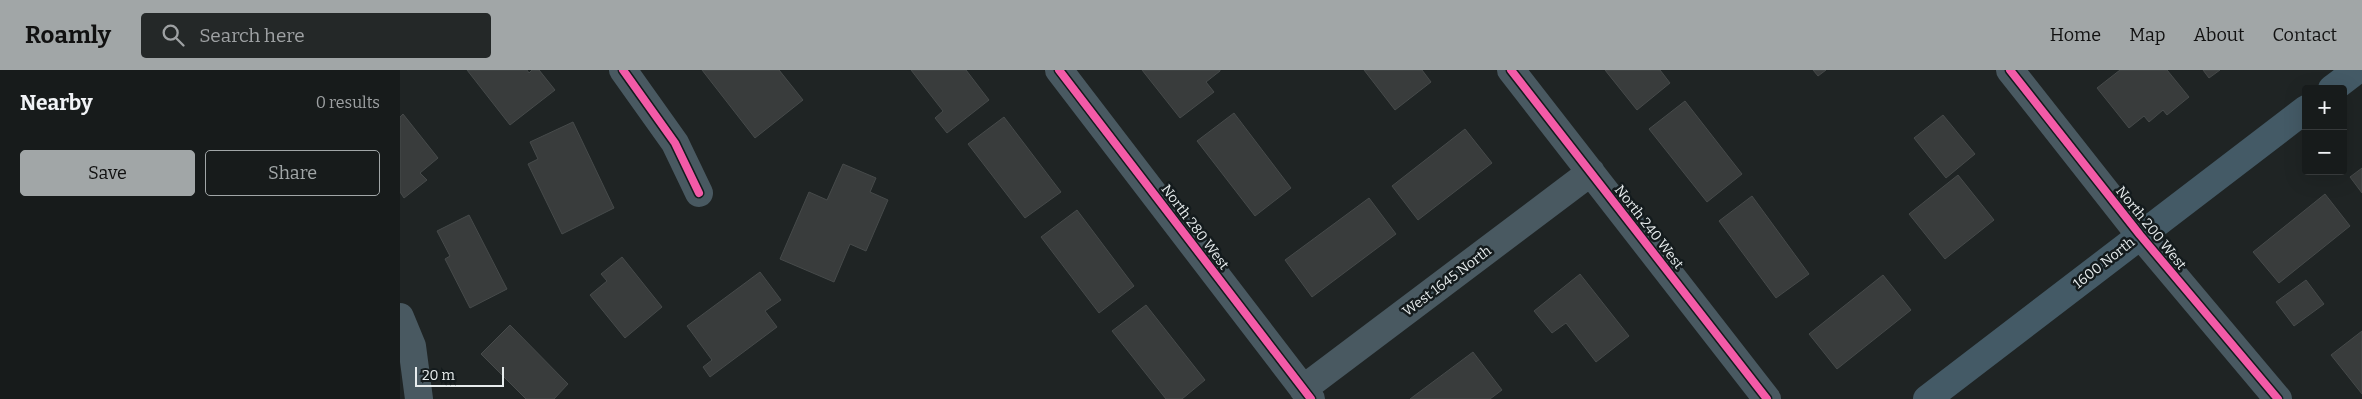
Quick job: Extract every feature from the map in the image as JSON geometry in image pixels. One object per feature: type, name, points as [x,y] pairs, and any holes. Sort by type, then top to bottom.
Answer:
[{"type":"main road","points":[[2337,85],[2357,70]]},
{"type":"main road","name":"1600 North","points":[[1927,399],[2302,112]]},
{"type":"street","points":[[622,70],[675,143],[699,193]]},
{"type":"street","name":"North 280 West","points":[[1059,70],[1307,394]]},
{"type":"street","name":"North 240 West","points":[[1511,70],[1766,399]]},
{"type":"street","name":"North 200 West","points":[[2010,70],[2140,235],[2278,399]]},
{"type":"street","name":"West 1645 North","points":[[1307,394],[1591,172]]},
{"type":"street","points":[[400,317],[412,346],[419,399]]},
{"type":"building","points":[[467,70],[527,70],[529,73],[532,70],[539,70],[555,90],[510,125]]},
{"type":"building","points":[[702,70],[779,70],[803,100],[755,138]]},
{"type":"building","points":[[911,70],[966,70],[989,100],[947,133],[935,118],[943,111]]},
{"type":"building","points":[[1142,70],[1220,71],[1206,82],[1214,92],[1180,118]]},
{"type":"building","points":[[1364,70],[1422,70],[1431,82],[1395,110]]},
{"type":"building","points":[[1605,70],[1660,70],[1670,83],[1637,110]]},
{"type":"building","points":[[1813,70],[1826,70],[1818,76]]},
{"type":"building","points":[[2120,70],[2167,70],[2189,97],[2167,115],[2163,110],[2149,122],[2144,116],[2129,128],[2097,88]]},
{"type":"building","points":[[2203,70],[2220,70],[2209,78]]},
{"type":"building","points":[[1685,101],[1742,174],[1707,202],[1649,129]]},
{"type":"building","points":[[1234,113],[1291,188],[1255,216],[1197,141]]},
{"type":"building","points":[[403,114],[438,158],[420,173],[427,180],[404,198],[400,192],[400,117]]},
{"type":"building","points":[[1943,115],[1975,154],[1946,178],[1914,138]]},
{"type":"building","points":[[1004,117],[1061,192],[1025,218],[968,144]]},
{"type":"building","points":[[573,122],[614,208],[562,234],[528,164],[538,159],[530,142]]},
{"type":"building","points":[[1465,129],[1492,163],[1418,220],[1392,186]]},
{"type":"building","points":[[843,164],[876,178],[870,192],[888,200],[866,251],[850,244],[834,282],[780,259],[809,192],[827,200]]},
{"type":"building","points":[[2362,168],[2362,193],[2350,177]]},
{"type":"building","points":[[1958,175],[1994,220],[1945,259],[1909,214]]},
{"type":"building","points":[[2325,194],[2350,226],[2279,283],[2253,252]]},
{"type":"building","points":[[1752,196],[1809,274],[1776,298],[1719,221]]},
{"type":"building","points":[[1369,198],[1396,234],[1312,297],[1285,260]]},
{"type":"building","points":[[1077,210],[1134,286],[1099,313],[1041,237]]},
{"type":"building","points":[[469,215],[507,289],[470,308],[445,259],[450,256],[437,231]]},
{"type":"building","points":[[622,257],[662,307],[625,338],[590,295],[607,281],[601,274]]},
{"type":"building","points":[[760,272],[781,300],[765,311],[777,327],[710,377],[703,367],[712,360],[687,326]]},
{"type":"building","points":[[1580,274],[1629,336],[1596,362],[1566,323],[1552,333],[1534,311]]},
{"type":"building","points":[[1883,275],[1911,310],[1837,369],[1809,334]]},
{"type":"building","points":[[2306,280],[2324,304],[2294,326],[2276,302]]},
{"type":"building","points":[[1146,305],[1205,380],[1182,399],[1166,399],[1112,331]]},
{"type":"building","points":[[510,325],[568,384],[554,399],[526,399],[481,354]]},
{"type":"building","points":[[2362,331],[2362,394],[2331,355]]},
{"type":"building","points":[[1473,352],[1502,390],[1490,399],[1410,399]]},
{"type":"cycle path","points":[[623,70],[675,143],[699,193]]},
{"type":"cycle path","points":[[1059,70],[1311,399]]},
{"type":"cycle path","points":[[1511,70],[1767,399]]},
{"type":"cycle path","points":[[2010,70],[2140,235],[2278,399]]}]
